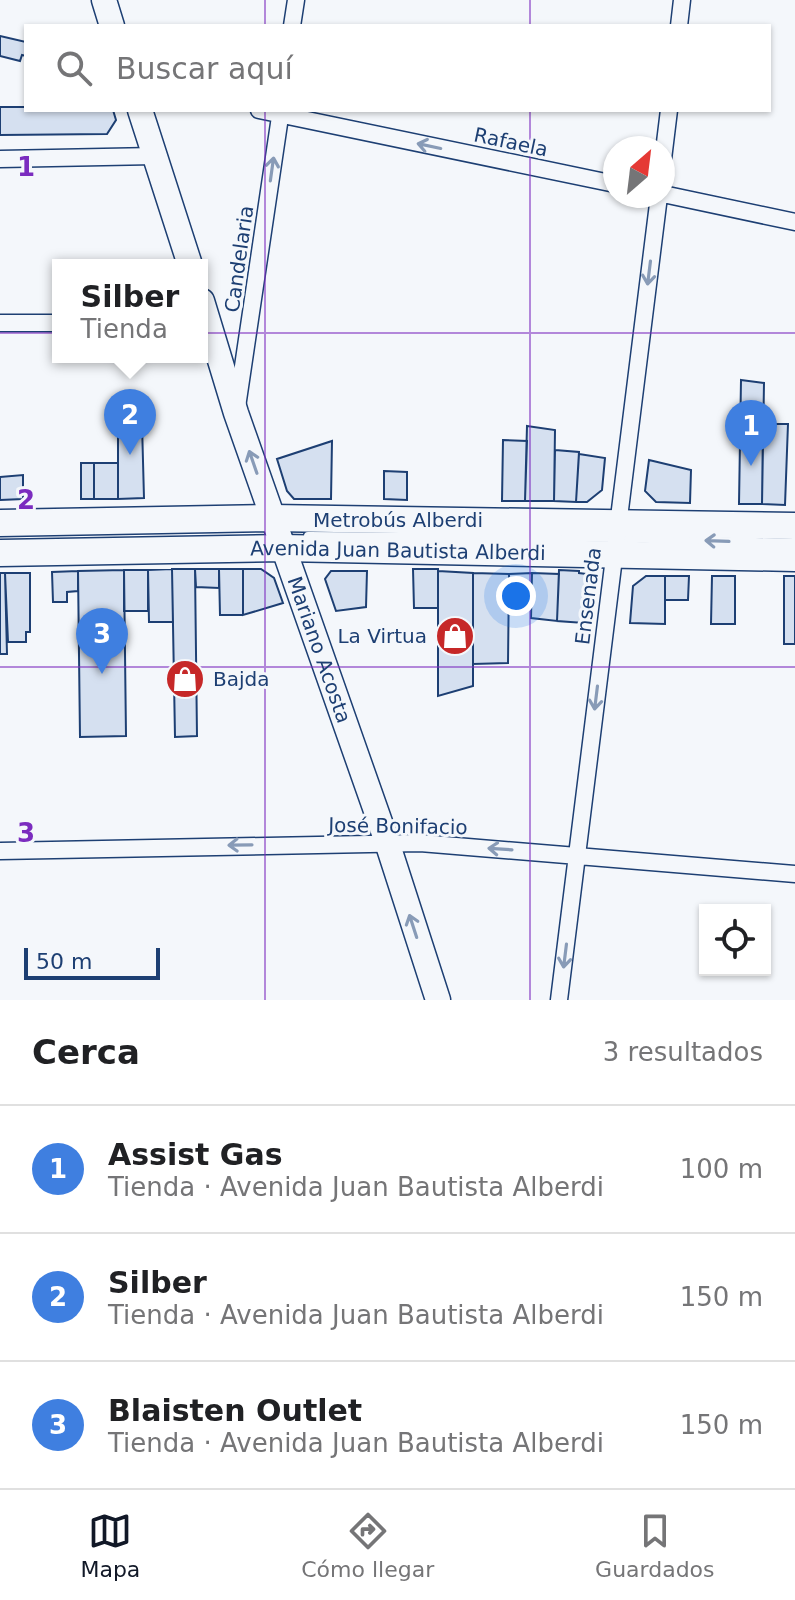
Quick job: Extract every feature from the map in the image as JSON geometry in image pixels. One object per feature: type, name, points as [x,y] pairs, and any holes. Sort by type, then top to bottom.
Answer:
[{"type":"main road","name":"Avenida Juan Bautista Alberdi","points":[[0,523],[274,534],[615,538],[795,526]]},
{"type":"main road","name":"Avenida Juan Bautista Alberdi","points":[[0,553],[274,534]]},
{"type":"main road","name":"Avenida Juan Bautista Alberdi","points":[[615,538],[795,558]]},
{"type":"street","points":[[104,0],[111,24]]},
{"type":"street","points":[[292,24],[296,0]]},
{"type":"street","points":[[679,24],[682,0]]},
{"type":"street","points":[[141,112],[188,259]]},
{"type":"street","name":"Rafaela","points":[[280,112],[603,181]]},
{"type":"street","name":"Candelaria","points":[[236,413],[280,112]]},
{"type":"street","points":[[666,136],[669,112]]},
{"type":"street","points":[[0,159],[155,156]]},
{"type":"street","points":[[675,198],[795,222]]},
{"type":"street","name":"Ensenada","points":[[559,1000],[615,538],[659,208]]},
{"type":"street","points":[[0,323],[52,323]]},
{"type":"street","name":"Mariano Acosta","points":[[208,326],[274,534],[387,842],[438,1000]]},
{"type":"street","name":"José Bonifacio","points":[[0,851],[387,842],[795,874]]},
{"type":"lane","points":[[615,538],[795,543]]},
{"type":"building","points":[[0,36],[24,42],[24,56],[20,61],[0,56]]},
{"type":"building","points":[[0,107],[24,107],[24,112],[114,112],[116,120],[107,134],[0,135]]},
{"type":"building","points":[[741,380],[764,383],[762,504],[739,504]]},
{"type":"building","points":[[142,424],[144,498],[118,499],[118,432]]},
{"type":"building","points":[[763,424],[788,424],[785,505],[762,504]]},
{"type":"building","points":[[527,426],[555,430],[554,501],[525,501]]},
{"type":"building","points":[[503,440],[527,441],[525,501],[502,501]]},
{"type":"building","points":[[332,441],[331,499],[294,499],[287,491],[277,459]]},
{"type":"building","points":[[555,450],[579,452],[576,502],[554,501]]},
{"type":"building","points":[[579,454],[605,458],[602,490],[587,502],[576,502]]},
{"type":"building","points":[[649,460],[691,470],[690,503],[656,502],[645,491]]},
{"type":"building","points":[[81,463],[94,463],[94,499],[81,499]]},
{"type":"building","points":[[94,463],[118,463],[118,499],[94,499]]},
{"type":"building","points":[[384,471],[407,472],[407,500],[384,499]]},
{"type":"building","points":[[23,475],[23,499],[0,500],[0,477]]},
{"type":"building","name":"Bajda","points":[[172,569],[195,569],[197,736],[175,737]]},
{"type":"building","points":[[172,569],[173,622],[149,622],[148,570]]},
{"type":"building","points":[[195,569],[219,569],[219,588],[196,587]]},
{"type":"building","points":[[219,569],[243,569],[243,615],[220,615]]},
{"type":"building","points":[[243,569],[261,569],[274,578],[283,603],[243,615]]},
{"type":"building","points":[[413,569],[438,569],[438,608],[414,608]]},
{"type":"building","points":[[124,570],[148,570],[148,611],[124,611]]},
{"type":"building","points":[[124,570],[126,736],[80,737],[78,571]]},
{"type":"building","points":[[559,570],[587,574],[586,582],[589,582],[584,623],[557,621]]},
{"type":"building","points":[[78,571],[78,591],[67,592],[67,602],[53,602],[52,572]]},
{"type":"building","points":[[331,571],[367,571],[366,607],[336,611],[325,579]]},
{"type":"building","name":"La Virtua","points":[[438,571],[473,573],[473,686],[438,696]]},
{"type":"building","points":[[0,573],[5,573],[7,654],[0,654]]},
{"type":"building","points":[[5,573],[30,573],[30,632],[26,632],[26,642],[8,642]]},
{"type":"building","points":[[473,573],[509,574],[508,663],[473,664]]},
{"type":"building","points":[[532,573],[559,574],[557,621],[531,618]]},
{"type":"building","points":[[532,573],[531,609],[509,610],[509,574]]},
{"type":"building","points":[[646,576],[665,576],[665,624],[630,623],[633,586]]},
{"type":"building","points":[[665,576],[689,576],[688,600],[665,600]]},
{"type":"building","points":[[712,576],[735,576],[735,624],[711,624]]},
{"type":"building","points":[[784,576],[795,576],[795,644],[784,644]]},
{"type":"place","name":"Silber","points":[[130,455]]},
{"type":"place","name":"Assist Gas","points":[[751,466]]},
{"type":"place","name":"La Virtua","points":[[455,636]]},
{"type":"place","name":"Blaisten Outlet","points":[[102,674]]},
{"type":"place","name":"Bajda","points":[[185,679]]}]
